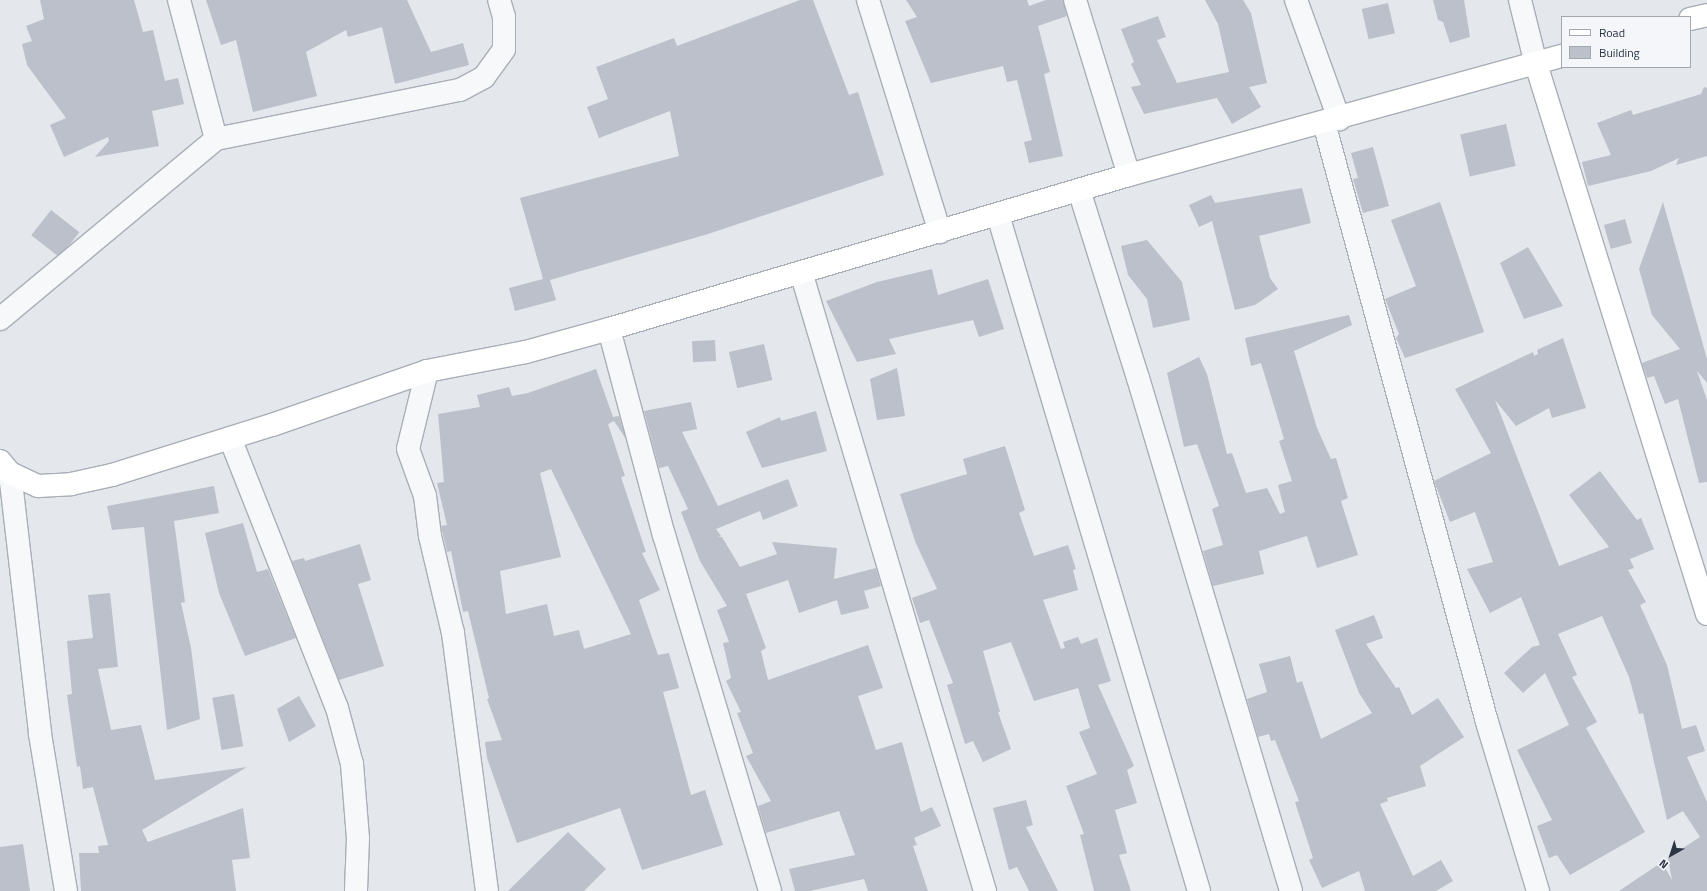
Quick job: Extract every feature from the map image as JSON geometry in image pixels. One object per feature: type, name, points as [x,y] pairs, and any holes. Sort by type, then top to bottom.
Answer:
[{"type":"street","points":[[179,0],[216,139]]},
{"type":"street","points":[[0,320],[216,139],[460,90],[484,77],[504,49],[504,17],[499,0]]},
{"type":"street","points":[[868,0],[940,232]]},
{"type":"street","points":[[1076,0],[1129,175]]},
{"type":"street","points":[[1296,0],[1332,121],[1485,714],[1538,891]]},
{"type":"street","points":[[1520,0],[1536,64],[1707,614]]},
{"type":"street","points":[[1691,19],[1707,15]]},
{"type":"street","points":[[3,469],[38,486],[71,484],[230,438],[427,371],[526,352],[609,329],[1129,175],[1332,121],[1561,56]]},
{"type":"street","points":[[1079,190],[1138,378],[1291,891]]},
{"type":"street","points":[[998,215],[1199,891]]},
{"type":"street","points":[[801,272],[985,891]]},
{"type":"street","points":[[609,329],[664,535],[770,891]]},
{"type":"street","points":[[427,371],[408,449],[425,496],[430,536],[453,633],[487,891]]},
{"type":"street","points":[[230,438],[337,708],[352,764],[358,838],[356,891]]},
{"type":"street","points":[[3,469],[40,734],[66,891]]},
{"type":"building","points":[[40,0],[134,0],[143,32],[153,30],[165,81],[178,78],[184,104],[152,111],[159,146],[95,157],[109,141],[108,137],[64,157],[50,125],[66,118],[27,65],[22,44],[32,41],[26,26],[44,19]]},
{"type":"building","points":[[206,0],[407,0],[431,52],[463,43],[469,65],[395,84],[382,27],[348,37],[346,30],[306,52],[317,96],[253,112],[236,40],[221,45]]},
{"type":"building","points":[[800,0],[813,0],[849,95],[858,92],[884,175],[708,234],[550,280],[556,300],[515,311],[509,288],[543,279],[520,198],[679,156],[670,111],[599,138],[587,107],[608,99],[596,67],[674,38],[677,46]]},
{"type":"building","points":[[906,0],[1027,0],[1029,6],[1046,0],[1063,0],[1067,16],[1038,26],[1050,72],[1044,74],[1063,156],[1029,163],[1024,142],[1032,140],[1017,80],[1007,82],[1003,66],[931,83],[905,21],[917,17]]},
{"type":"building","points":[[1205,0],[1243,0],[1251,13],[1267,83],[1249,87],[1261,107],[1232,124],[1217,98],[1144,114],[1131,87],[1141,85],[1131,64],[1134,62],[1121,29],[1158,16],[1166,37],[1157,40],[1177,83],[1229,72],[1218,24]]},
{"type":"building","points":[[1433,0],[1464,0],[1470,37],[1450,43],[1443,22],[1438,20]]},
{"type":"building","points":[[1388,3],[1395,33],[1369,39],[1362,9]]},
{"type":"building","points":[[1704,87],[1707,88],[1707,156],[1676,165],[1679,158],[1651,171],[1588,186],[1582,162],[1611,155],[1597,123],[1631,110],[1633,115],[1701,94]]},
{"type":"building","points":[[1506,124],[1516,166],[1470,176],[1460,135]]},
{"type":"building","points":[[1373,147],[1389,206],[1363,213],[1353,179],[1358,178],[1351,153]]},
{"type":"building","points":[[1302,188],[1311,223],[1259,236],[1270,278],[1278,289],[1255,305],[1235,310],[1212,221],[1199,227],[1189,205],[1211,195],[1215,203]]},
{"type":"building","points":[[1440,202],[1484,332],[1405,358],[1396,338],[1399,334],[1385,299],[1416,286],[1391,220]]},
{"type":"building","points":[[1663,202],[1707,359],[1707,383],[1697,371],[1707,400],[1707,482],[1699,483],[1678,399],[1665,404],[1654,376],[1647,378],[1642,363],[1680,349],[1652,315],[1639,269]]},
{"type":"building","points":[[51,210],[79,232],[60,257],[31,235]]},
{"type":"building","points":[[1625,219],[1632,243],[1611,249],[1604,225]]},
{"type":"building","points":[[1147,240],[1182,282],[1190,320],[1153,328],[1147,299],[1128,275],[1121,246]]},
{"type":"building","points":[[1528,247],[1563,306],[1524,319],[1500,263]]},
{"type":"building","points":[[932,269],[938,295],[988,279],[1004,329],[979,337],[973,320],[889,339],[896,354],[857,362],[826,301],[877,282]]},
{"type":"building","points":[[1349,315],[1352,325],[1294,351],[1317,428],[1331,459],[1336,458],[1348,498],[1341,501],[1358,555],[1317,568],[1307,536],[1259,551],[1264,574],[1213,586],[1203,551],[1223,545],[1212,509],[1219,506],[1197,444],[1184,447],[1167,373],[1199,357],[1207,374],[1227,454],[1232,453],[1246,493],[1267,488],[1280,514],[1285,512],[1278,485],[1292,481],[1279,441],[1284,439],[1261,363],[1251,366],[1245,338]]},
{"type":"building","points":[[1563,338],[1586,408],[1552,418],[1549,408],[1516,426],[1495,400],[1559,566],[1609,547],[1569,495],[1600,471],[1637,520],[1641,518],[1654,549],[1630,559],[1634,568],[1628,570],[1646,602],[1640,605],[1667,665],[1682,729],[1696,725],[1705,751],[1687,757],[1707,802],[1707,891],[1619,891],[1662,862],[1672,880],[1668,858],[1700,837],[1683,811],[1667,820],[1643,713],[1639,714],[1629,677],[1602,616],[1558,634],[1577,675],[1572,677],[1597,722],[1586,728],[1645,832],[1570,875],[1557,855],[1549,858],[1537,826],[1552,820],[1517,750],[1569,725],[1545,673],[1523,693],[1504,673],[1532,647],[1540,645],[1521,597],[1490,613],[1467,569],[1493,562],[1475,512],[1450,522],[1434,481],[1491,453],[1455,389],[1533,352],[1534,356],[1538,354],[1537,350]]},
{"type":"building","points":[[715,340],[716,361],[693,362],[692,341]]},
{"type":"building","points":[[764,344],[772,380],[737,388],[729,352]]},
{"type":"building","points":[[897,368],[905,416],[877,420],[870,379]]},
{"type":"building","points":[[596,369],[613,417],[619,416],[626,439],[614,421],[608,424],[625,476],[621,477],[646,552],[642,553],[660,590],[639,600],[658,655],[669,653],[679,688],[663,692],[691,795],[705,790],[723,845],[642,870],[620,808],[517,843],[487,758],[485,742],[502,740],[487,699],[489,698],[468,611],[463,612],[451,551],[447,552],[441,526],[447,525],[437,483],[444,482],[438,414],[480,407],[477,395],[509,387],[512,396],[528,393]],"holes":[[[551,469],[631,634],[584,649],[579,630],[554,636],[547,604],[506,614],[500,571],[561,557],[540,473]]]},
{"type":"building","points":[[691,402],[697,429],[682,432],[718,506],[788,479],[798,506],[763,520],[760,511],[716,529],[721,536],[718,537],[722,537],[740,567],[777,554],[772,542],[837,548],[834,579],[876,568],[881,586],[864,591],[869,608],[841,615],[837,600],[799,613],[788,580],[746,594],[766,648],[761,651],[768,680],[868,645],[883,688],[858,696],[876,750],[902,742],[921,812],[932,807],[941,826],[914,838],[917,845],[913,846],[928,891],[868,891],[864,879],[810,891],[795,891],[789,869],[855,855],[839,811],[766,833],[758,806],[771,801],[746,756],[753,753],[737,713],[741,712],[726,681],[731,678],[723,643],[729,642],[717,610],[727,606],[700,561],[681,512],[688,509],[668,466],[659,468],[644,411]]},
{"type":"building","points":[[816,411],[827,451],[762,468],[746,432],[780,417],[781,421]]},
{"type":"building","points":[[1005,446],[1025,510],[1019,513],[1034,556],[1068,545],[1076,569],[1073,570],[1078,590],[1043,600],[1061,649],[1065,648],[1063,642],[1078,637],[1081,644],[1097,638],[1111,681],[1098,685],[1134,766],[1127,770],[1137,803],[1115,810],[1127,853],[1119,855],[1131,891],[1094,891],[1080,835],[1084,834],[1066,786],[1097,774],[1079,732],[1090,728],[1078,688],[1034,701],[1011,642],[983,651],[1000,712],[998,712],[1011,749],[983,762],[973,741],[965,744],[947,685],[953,683],[929,620],[920,623],[912,598],[937,589],[915,541],[900,494],[967,474],[963,459]]},
{"type":"building","points":[[214,486],[219,513],[174,521],[185,602],[181,603],[191,648],[200,719],[167,730],[144,527],[112,530],[107,506]]},
{"type":"building","points":[[243,523],[257,572],[268,569],[296,638],[245,656],[219,593],[205,533]]},
{"type":"building","points":[[360,544],[371,580],[358,584],[384,666],[339,680],[292,561],[304,558],[305,561]]},
{"type":"building","points":[[110,593],[118,667],[98,669],[111,730],[141,725],[155,780],[247,767],[142,830],[148,842],[243,808],[250,858],[232,860],[236,891],[81,891],[79,853],[99,853],[98,846],[108,845],[93,787],[83,789],[80,766],[77,767],[67,695],[72,694],[67,641],[93,638],[88,595]]},
{"type":"building","points":[[1374,615],[1383,638],[1366,644],[1396,688],[1399,687],[1412,715],[1438,698],[1464,737],[1420,766],[1426,786],[1387,798],[1388,801],[1380,804],[1413,876],[1441,860],[1453,881],[1436,891],[1365,891],[1359,871],[1322,888],[1309,860],[1313,858],[1295,802],[1299,801],[1275,740],[1271,741],[1269,734],[1258,737],[1247,699],[1267,692],[1259,664],[1290,656],[1297,683],[1302,681],[1321,739],[1372,713],[1359,693],[1335,630]]},
{"type":"building","points":[[234,694],[243,746],[222,750],[212,698]]},
{"type":"building","points":[[299,696],[316,726],[289,742],[277,709]]},
{"type":"building","points":[[1026,800],[1033,825],[1026,827],[1058,891],[1029,891],[1017,867],[1009,870],[993,808]]},
{"type":"building","points":[[568,832],[606,869],[584,891],[508,891]]},
{"type":"building","points":[[23,844],[30,891],[0,891],[0,847]]}]
